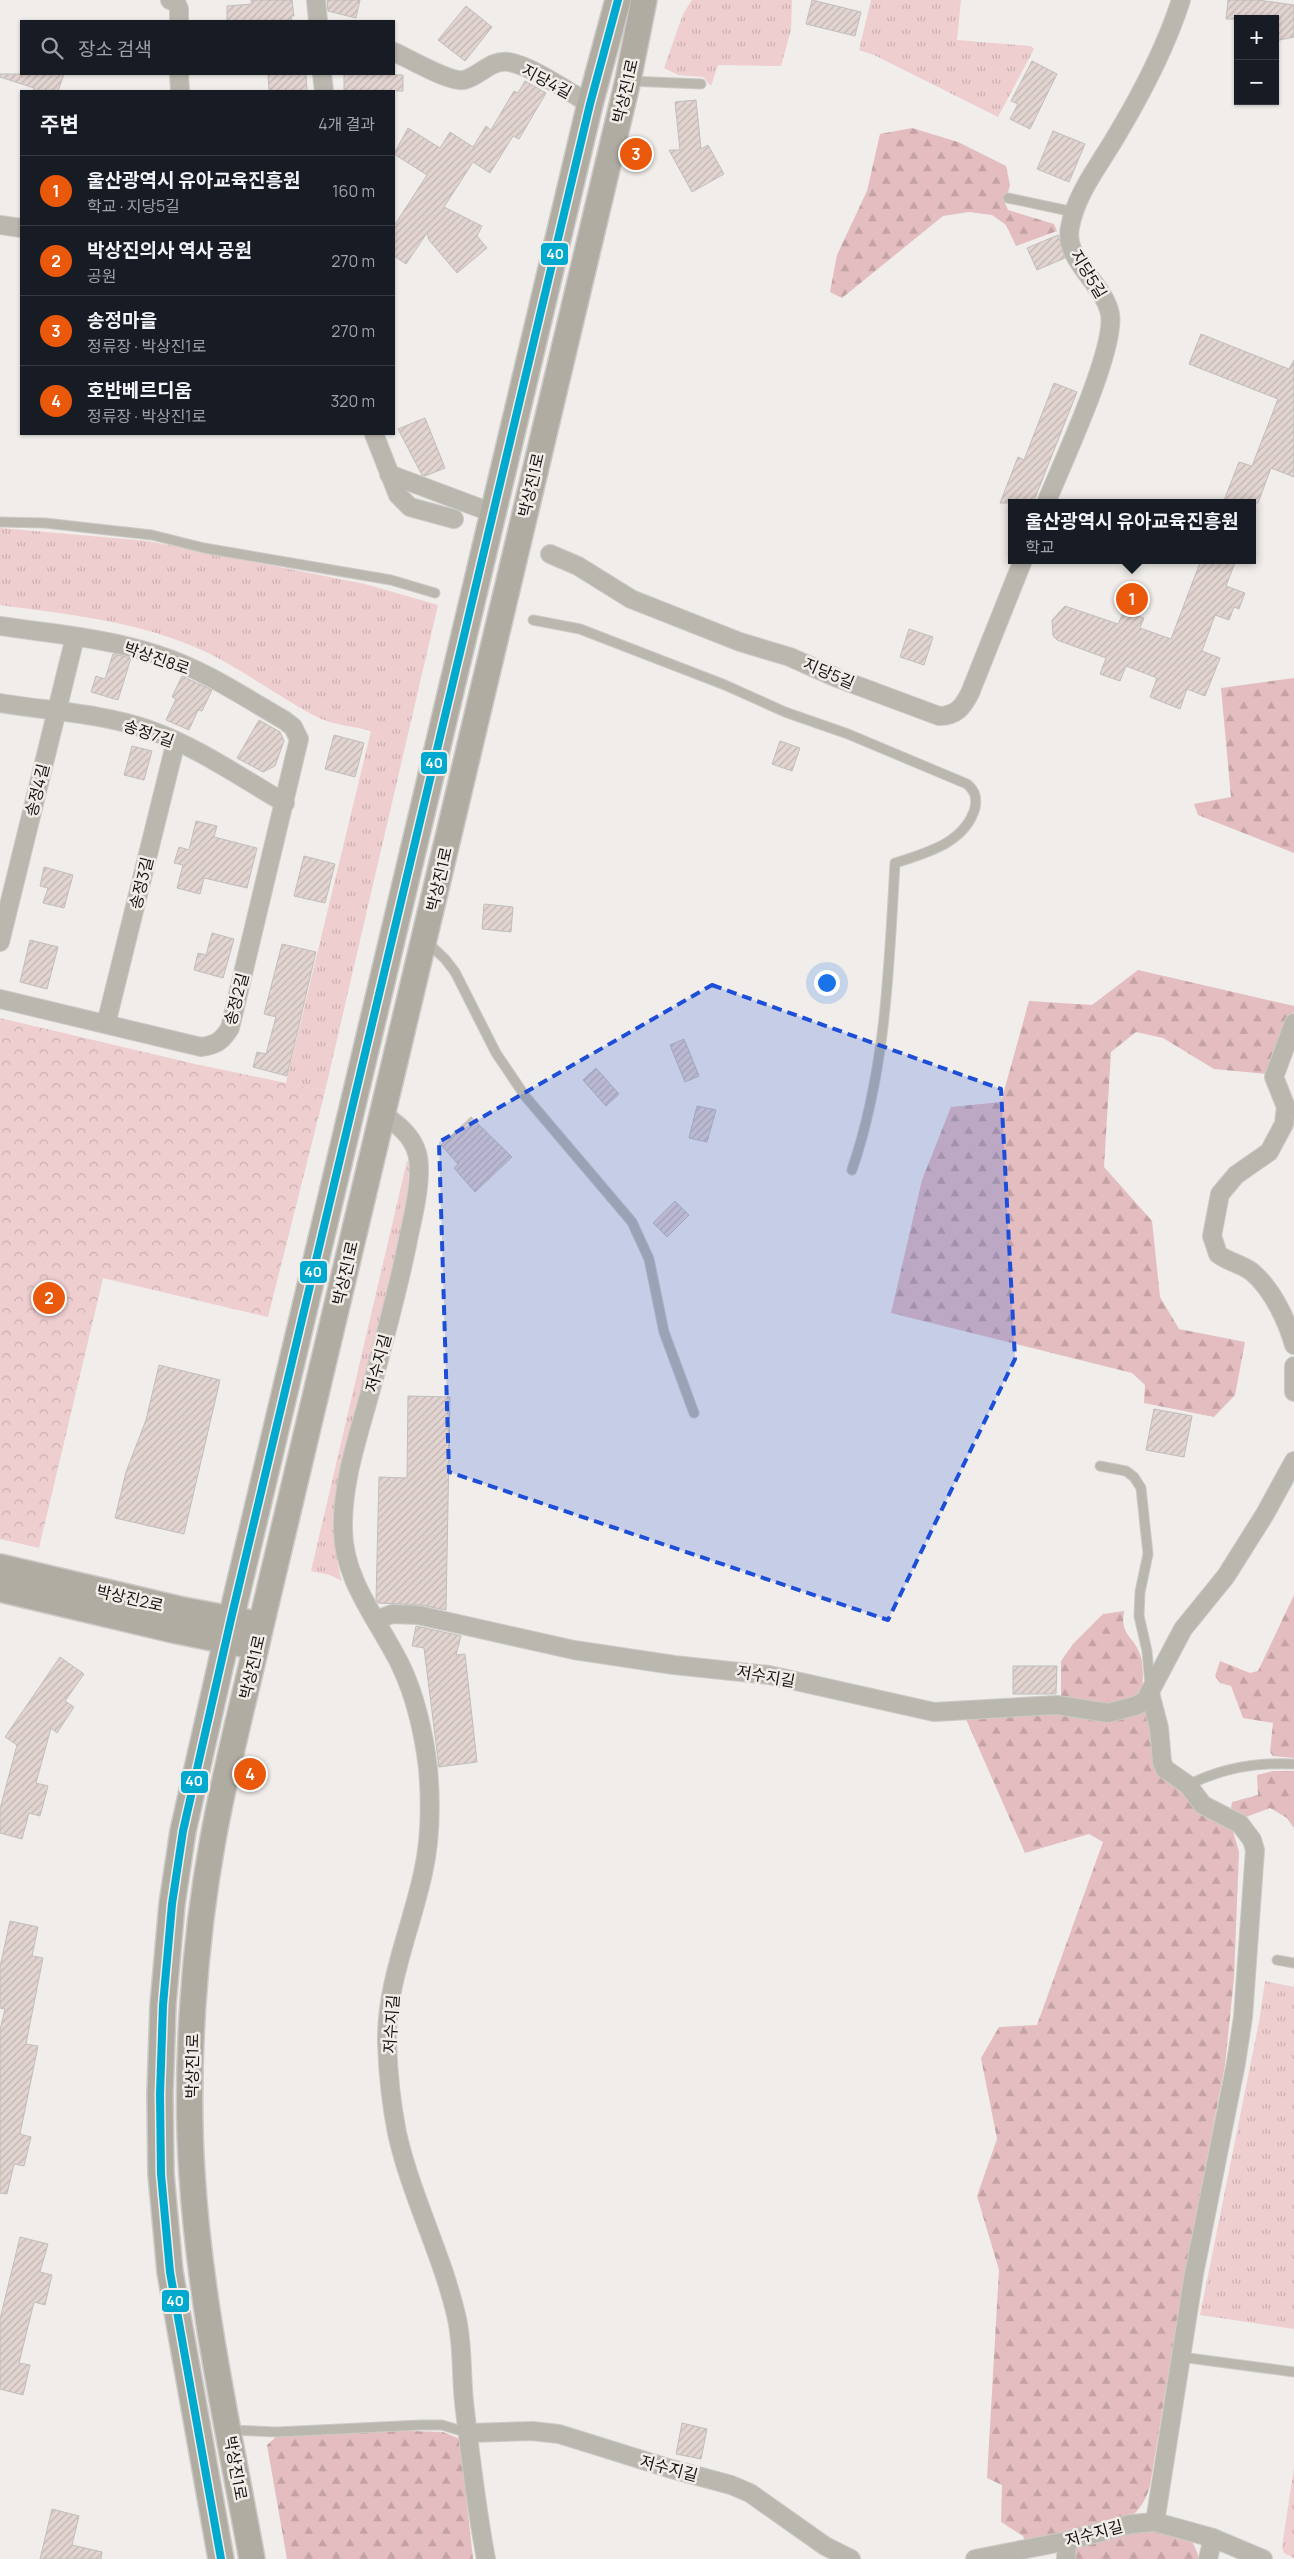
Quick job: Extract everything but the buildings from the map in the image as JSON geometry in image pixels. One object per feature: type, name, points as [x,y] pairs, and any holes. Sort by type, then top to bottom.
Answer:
[{"type":"street","points":[[316,0],[318,20]]},
{"type":"street","points":[[603,0],[606,42]]},
{"type":"street","name":"박상진1로","points":[[221,2559],[170,2272],[161,2174],[160,2094],[163,2005],[172,1904],[183,1832],[229,1630],[590,104],[618,0]]},
{"type":"street","name":"박상진1로","points":[[252,2559],[200,2267],[192,2173],[191,2094],[194,2007],[202,1907],[213,1837],[259,1636],[628,80],[644,0]]},
{"type":"street","points":[[636,44],[660,0]]},
{"type":"street","name":"지당5길","points":[[1048,499],[1102,363],[1111,329],[1110,314],[1105,300],[1073,251],[1069,238],[1074,212],[1139,98],[1159,56],[1181,0]]},
{"type":"street","points":[[175,1],[179,9],[179,20]]},
{"type":"street","name":"지당4길","points":[[395,52],[456,80],[470,78],[499,62],[510,62],[526,68],[590,104]]},
{"type":"street","points":[[180,75],[180,90]]},
{"type":"street","points":[[322,75],[324,90]]},
{"type":"street","points":[[0,225],[20,228]]},
{"type":"street","points":[[374,435],[398,495],[410,507],[454,519]]},
{"type":"street","points":[[389,474],[493,513]]},
{"type":"street","name":"지당5길","points":[[550,554],[578,566],[631,599],[740,642],[790,657],[837,678],[939,716],[946,716],[959,711],[967,699],[1021,564]]},
{"type":"street","name":"박상진8로","points":[[0,626],[126,645],[160,655],[187,666],[284,720],[297,733]]},
{"type":"street","name":"송정4길","points":[[0,942],[75,637]]},
{"type":"street","name":"송정7길","points":[[0,703],[116,721],[146,729],[176,741],[285,803]]},
{"type":"street","name":"송정2길","points":[[0,998],[200,1047],[214,1046],[224,1039],[230,1028],[299,746],[297,733]]},
{"type":"street","name":"송정3길","points":[[106,1024],[176,741]]},
{"type":"street","points":[[1294,1023],[1274,1076],[1286,1107],[1284,1124],[1269,1152],[1236,1175],[1220,1194],[1212,1236],[1218,1254],[1252,1272],[1267,1290],[1282,1314],[1294,1345]]},
{"type":"street","name":"저수지길","points":[[382,1114],[411,1139],[416,1150],[419,1172],[412,1223],[398,1288],[352,1459],[344,1496],[345,1556],[354,1582],[404,1672],[418,1720],[427,1762],[431,1807],[424,1871],[397,1968],[391,1997],[387,2039],[390,2084],[397,2133],[449,2288],[458,2322],[468,2433],[480,2528],[486,2559]]},
{"type":"street","points":[[1294,1366],[1294,1392]]},
{"type":"street","points":[[1155,2522],[1194,2274],[1236,2064],[1243,2017],[1255,1850],[1252,1840],[1240,1824],[1203,1805],[1188,1785],[1168,1773],[1162,1762],[1159,1728],[1150,1693],[1183,1629],[1226,1576],[1265,1514],[1294,1461]]},
{"type":"street","name":"박상진2로","points":[[0,1567],[229,1630]]},
{"type":"street","name":"박상진2로","points":[[0,1589],[259,1636]]},
{"type":"street","name":"저수지길","points":[[376,1620],[392,1614],[418,1615],[574,1650],[674,1665],[769,1675],[934,1712],[1058,1705],[1108,1713],[1136,1706],[1144,1701],[1150,1693]]},
{"type":"street","name":"저수지길","points":[[468,2433],[532,2431],[558,2434],[650,2463],[731,2485],[750,2493],[825,2546],[852,2559]]},
{"type":"street","name":"저수지길","points":[[975,2559],[1067,2541],[1131,2524],[1155,2522],[1213,2538],[1263,2559]]},
{"type":"street","points":[[1208,2559],[1213,2538]]},
{"type":"street","points":[[1066,2559],[1067,2541]]},
{"type":"lane","points":[[628,80],[701,84]]},
{"type":"lane","points":[[1008,198],[1074,212]]},
{"type":"lane","points":[[0,522],[44,523],[152,535],[204,548],[391,580],[435,593]]},
{"type":"lane","points":[[533,620],[580,629],[725,685],[784,712],[848,734],[966,784],[976,794],[976,801],[970,820],[954,838],[927,853],[895,863],[894,914],[884,1027],[864,1130],[852,1170]]},
{"type":"lane","points":[[425,941],[441,954],[455,972],[496,1053],[525,1096],[632,1222],[649,1259],[664,1332],[694,1413]]},
{"type":"lane","points":[[1100,1466],[1126,1471],[1134,1477],[1140,1488],[1148,1554],[1140,1592],[1139,1616],[1148,1651],[1150,1693]]},
{"type":"lane","points":[[1188,1785],[1210,1774],[1249,1765],[1294,1764]]},
{"type":"lane","points":[[1277,1960],[1294,1963]]},
{"type":"lane","points":[[1181,2357],[1294,2372]]},
{"type":"lane","points":[[229,2430],[277,2432],[421,2425],[442,2426],[468,2433]]},
{"type":"highlighted area","points":[[712,985],[1001,1089],[1015,1359],[888,1620],[449,1472],[439,1142]]},
{"type":"green space","points":[[692,0],[792,0],[791,30],[781,66],[718,65],[711,86],[703,77],[678,75],[664,68],[683,14]]},
{"type":"green space","points":[[871,0],[961,0],[957,40],[1031,46],[1034,49],[998,117],[874,55],[859,50]]},
{"type":"green space","points":[[912,128],[958,142],[1006,166],[1010,185],[1005,203],[1008,210],[1054,224],[1057,231],[1016,246],[1006,225],[992,215],[969,212],[943,216],[842,298],[830,292],[837,255],[867,191],[880,134]]},
{"type":"green space","points":[[0,528],[148,541],[365,584],[438,605],[325,1091],[286,1083],[371,731],[321,719],[207,652],[167,636],[96,619],[0,605]]},
{"type":"green space","points":[[1294,678],[1294,853],[1198,815],[1194,804],[1231,797],[1221,688]]},
{"type":"green space","points":[[1138,970],[1294,1006],[1294,1011],[1267,1074],[1214,1069],[1163,1038],[1136,1032],[1111,1052],[1104,1167],[1152,1221],[1160,1297],[1179,1329],[1245,1342],[1235,1395],[1214,1417],[1144,1403],[1145,1385],[1132,1373],[891,1313],[922,1180],[951,1107],[1001,1102],[1029,1001],[1092,1005]]},
{"type":"green space","points":[[0,1018],[195,1064],[325,1091],[268,1317],[103,1278],[39,1548],[0,1539]]},
{"type":"green space","points":[[407,1161],[409,1162],[408,1199],[403,1233],[338,1495],[335,1538],[342,1581],[330,1575],[311,1571]]},
{"type":"green space","points":[[1294,1595],[1294,1758],[1273,1756],[1270,1752],[1273,1723],[1243,1718],[1231,1686],[1220,1683],[1215,1676],[1220,1661],[1250,1673],[1258,1671]]},
{"type":"green space","points":[[1124,1611],[1125,1631],[1137,1648],[1141,1658],[1143,1674],[1142,1694],[1118,1707],[1061,1699],[1061,1661],[1073,1644],[1103,1614]]},
{"type":"green space","points":[[1147,1707],[1157,1762],[1233,1831],[1239,1852],[1234,1978],[1225,2065],[1185,2272],[1150,2486],[1146,2497],[1135,2513],[1127,2518],[1099,2527],[1025,2542],[1023,2536],[1001,2522],[1002,2485],[987,2478],[999,2270],[977,2196],[997,2139],[981,2058],[999,2027],[1037,2025],[1103,1842],[1089,1834],[1025,1853],[965,1717]]},
{"type":"green space","points":[[1273,1771],[1294,1771],[1294,1828],[1287,1818],[1270,1808],[1246,1817],[1231,1808],[1232,1802],[1258,1795],[1257,1775]]},
{"type":"green space","points":[[1265,1981],[1294,1987],[1294,2329],[1200,2315],[1259,2022]]},
{"type":"green space","points":[[373,2430],[443,2432],[460,2439],[473,2559],[287,2559],[267,2445],[277,2436]]},
{"type":"green space","points":[[1294,2467],[1294,2558],[1284,2553],[1282,2547]]},
{"type":"green space","points":[[1156,2530],[1192,2541],[1200,2559],[1073,2559],[1077,2546],[1122,2534]]},
{"type":"transit line","name":"40","points":[[221,2559],[170,2272],[161,2174],[160,2094],[163,2005],[172,1904],[183,1831],[231,1619],[590,104],[618,0]]},
{"type":"place","name":"송정마을","points":[[636,154]]},
{"type":"place","name":"울산광역시 유아교육진흥원","points":[[1132,599]]},
{"type":"place","name":"박상진의사 역사 공원","points":[[49,1298]]},
{"type":"place","name":"호반베르디움","points":[[250,1774]]}]
